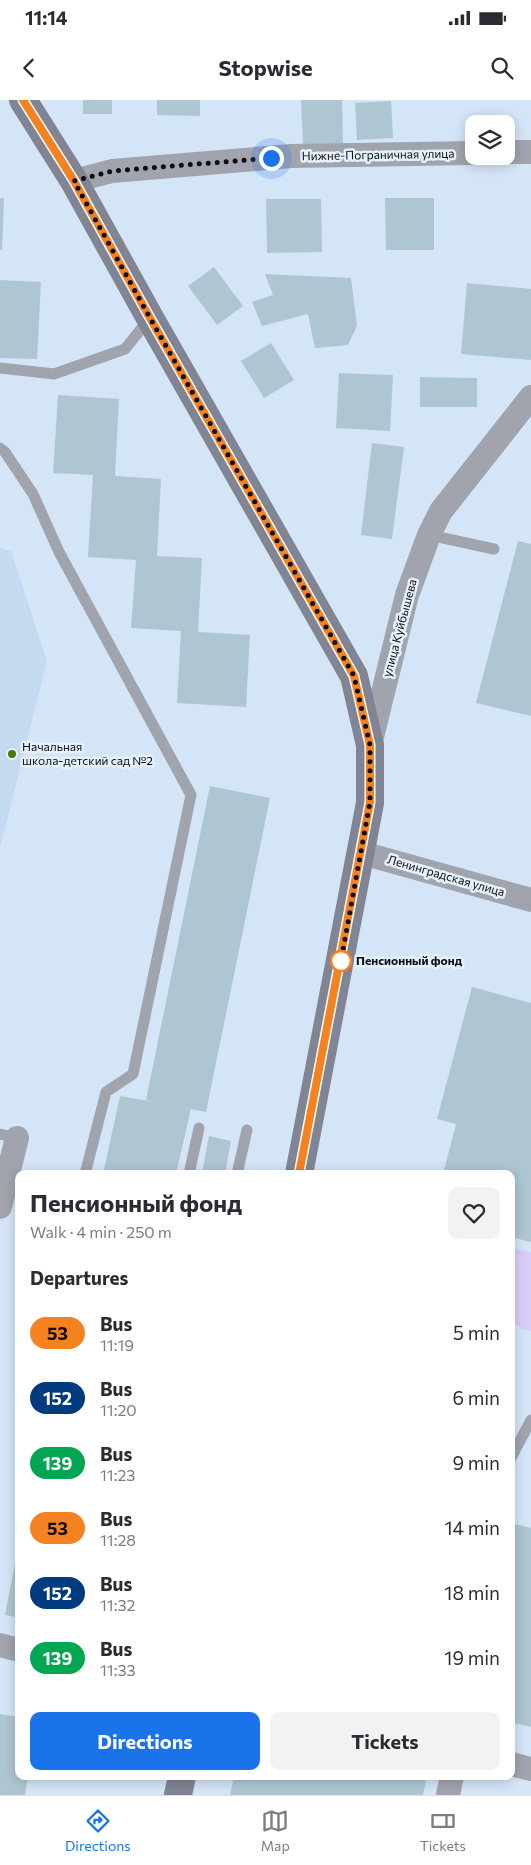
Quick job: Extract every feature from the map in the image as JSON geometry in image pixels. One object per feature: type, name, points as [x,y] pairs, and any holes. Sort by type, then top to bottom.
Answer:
[{"type":"street","name":"улица Куйбышева","points":[[23,100],[74,181],[354,676],[370,745],[370,802],[362,853],[300,1170]]},
{"type":"street","points":[[515,152],[531,152]]},
{"type":"street","name":"Нижне-Пограничная улица","points":[[74,181],[112,171],[291,156],[465,153]]},
{"type":"street","name":"улица Куйбышева","points":[[370,745],[406,595],[429,535],[441,511],[531,397]]},
{"type":"street","name":"Ленинградская улица","points":[[362,853],[531,900]]},
{"type":"street","points":[[0,1207],[8,1136]]},
{"type":"street","points":[[0,1645],[15,1649]]},
{"type":"street","points":[[515,1765],[531,1769]]},
{"type":"street","points":[[178,1795],[181,1780]]},
{"type":"street","points":[[448,1795],[451,1780]]},
{"type":"lane","points":[[0,368],[54,374],[125,349],[150,318]]},
{"type":"lane","points":[[0,448],[5,452],[33,494],[59,552],[191,795],[133,1074],[106,1092],[86,1170]]},
{"type":"lane","points":[[429,535],[494,550]]},
{"type":"lane","points":[[190,1170],[199,1128]]},
{"type":"lane","points":[[238,1170],[247,1130]]},
{"type":"lane","points":[[515,1450],[531,1420]]},
{"type":"shaded area","name":"Начальная школа-детский сад №2","points":[[0,548],[11,551],[47,661],[0,848]]},
{"type":"shaded area","points":[[515,1249],[531,1252],[531,1331],[521,1329],[515,1324]]},
{"type":"building","points":[[83,100],[112,100],[112,114],[83,114]]},
{"type":"building","points":[[157,100],[200,100],[200,116],[157,115]]},
{"type":"building","points":[[301,100],[342,100],[343,144],[303,146]]},
{"type":"building","points":[[391,101],[393,138],[357,140],[355,103]]},
{"type":"building","points":[[0,198],[4,198],[2,250],[0,250]]},
{"type":"building","points":[[385,198],[434,198],[434,250],[386,250]]},
{"type":"building","points":[[266,199],[321,199],[322,252],[267,253]]},
{"type":"building","points":[[214,267],[243,306],[217,325],[188,286]]},
{"type":"building","points":[[265,274],[351,278],[357,326],[348,345],[315,348],[308,314],[262,326],[252,302],[273,295]]},
{"type":"building","points":[[0,280],[41,282],[37,359],[0,358]]},
{"type":"building","points":[[467,283],[531,289],[531,360],[461,354]]},
{"type":"building","points":[[271,343],[294,380],[264,398],[241,361]]},
{"type":"building","points":[[339,373],[393,375],[390,431],[336,428]]},
{"type":"building","points":[[420,377],[477,378],[477,407],[420,407]]},
{"type":"building","points":[[58,395],[119,399],[115,476],[161,479],[157,556],[202,558],[198,632],[250,635],[246,707],[177,703],[181,631],[131,628],[136,560],[88,557],[93,475],[53,473]]},
{"type":"building","points":[[372,443],[404,447],[392,539],[361,535]]},
{"type":"building","points":[[518,541],[531,544],[531,716],[476,703]]},
{"type":"building","points":[[210,786],[270,798],[206,1112],[191,1109],[177,1170],[104,1170],[120,1096],[160,1103],[146,1100]]},
{"type":"building","points":[[472,987],[531,1003],[531,1242],[515,1238],[515,1170],[444,1170],[456,1124],[437,1119]]},
{"type":"building","points":[[209,1136],[231,1141],[226,1170],[203,1170]]},
{"type":"building","points":[[515,1524],[531,1528],[531,1727],[515,1723]]},
{"type":"building","points":[[15,1563],[15,1617],[5,1615]]},
{"type":"building","points":[[0,1714],[15,1716],[15,1780],[27,1780],[25,1795],[0,1795]]},
{"type":"building","points":[[233,1780],[426,1780],[423,1795],[230,1795]]},
{"type":"bus line","name":"53","points":[[23,100],[74,181],[354,676],[370,745],[370,802],[300,1170]]},
{"type":"place","name":"Начальная школа-детский сад №2","points":[[12,754]]},
{"type":"place","name":"Пенсионный фонд","points":[[341,961]]},
{"type":"route","points":[[271,158],[112,171],[74,181],[354,676],[370,745],[370,802],[341,961]]}]
